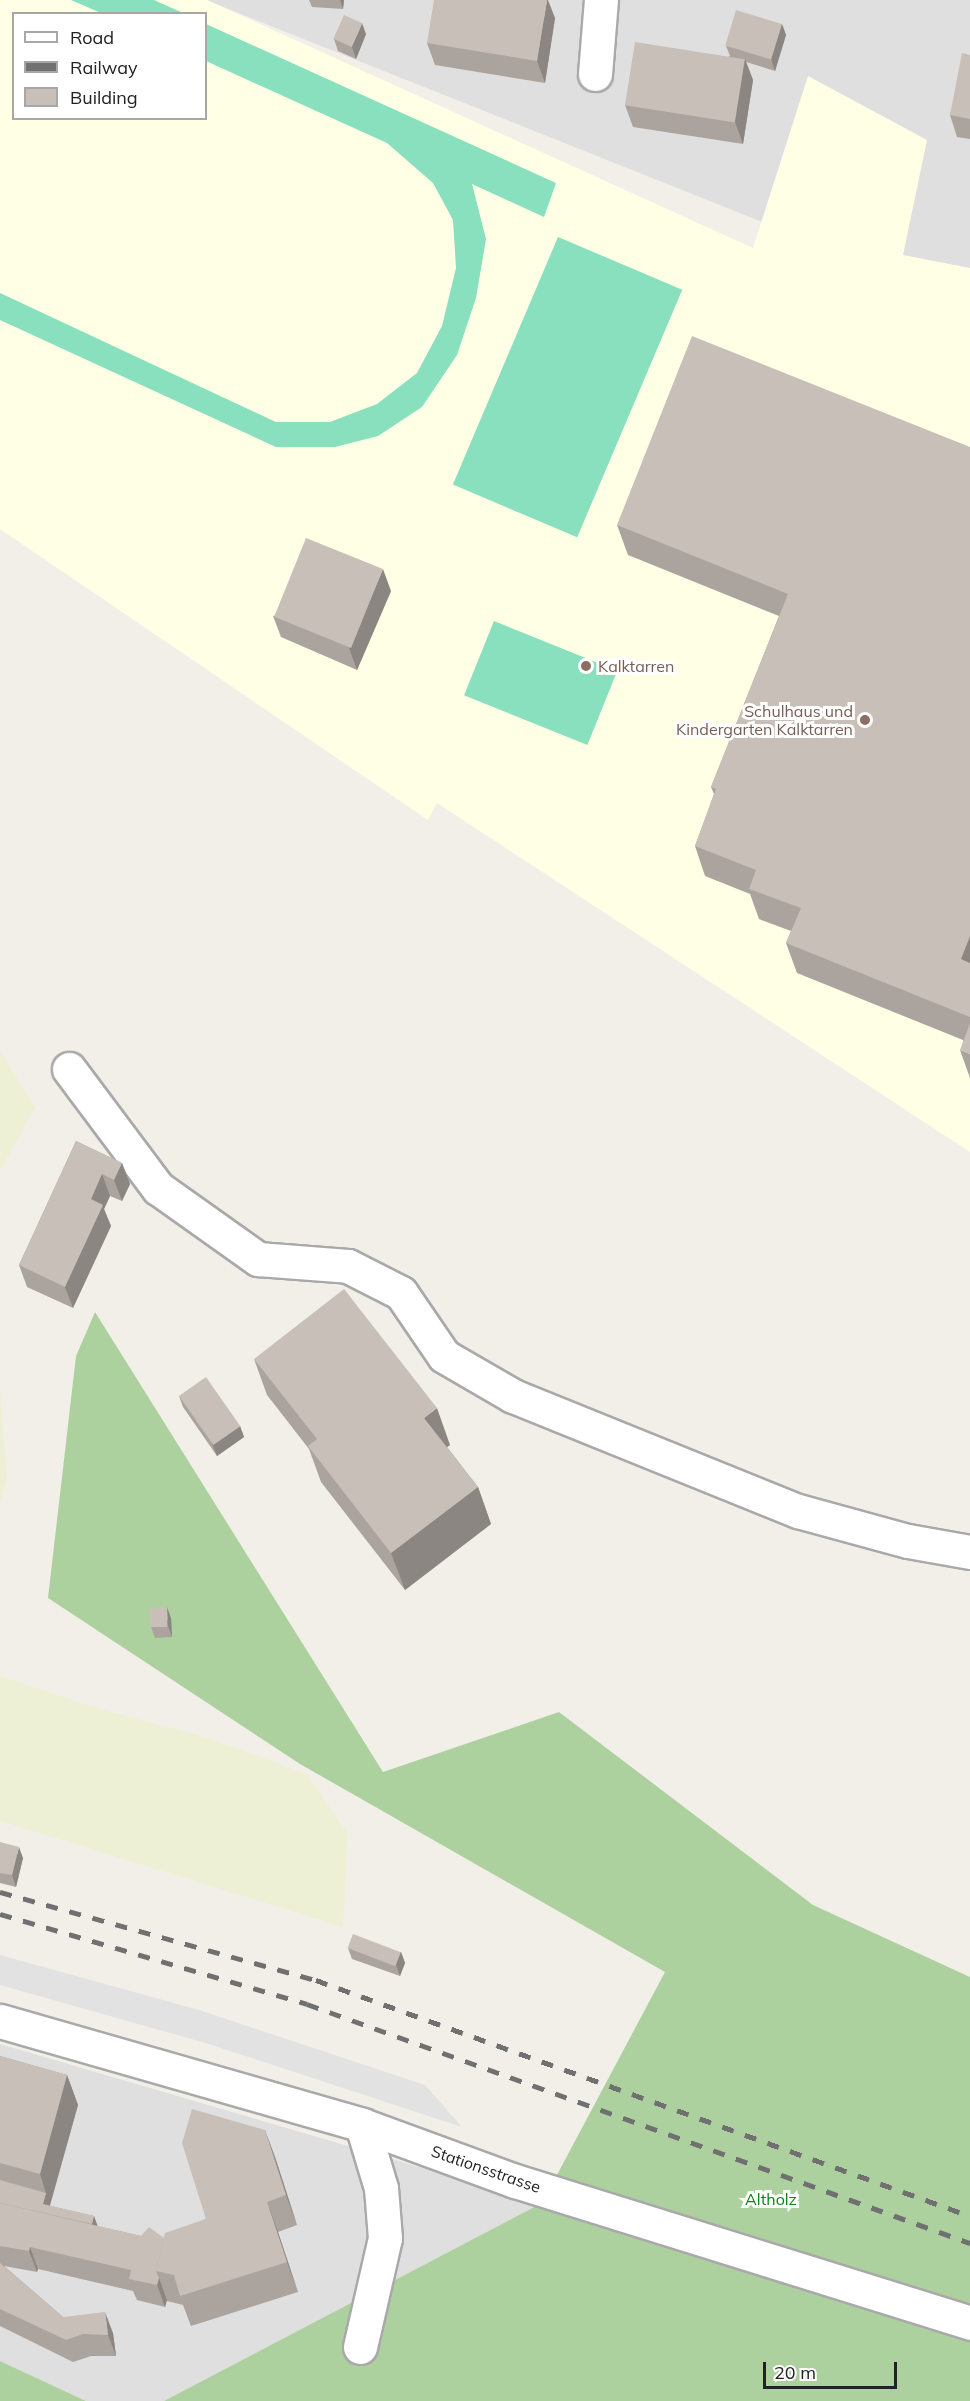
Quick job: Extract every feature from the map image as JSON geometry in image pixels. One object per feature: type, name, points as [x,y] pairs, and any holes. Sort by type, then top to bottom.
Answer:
[{"type":"street","points":[[595,74],[601,0]]},
{"type":"street","points":[[69,1069],[158,1188],[258,1259],[348,1266],[401,1293],[444,1356],[513,1396],[798,1511],[908,1541],[970,1552]]},
{"type":"street","name":"Stationsstrasse","points":[[0,2021],[362,2125],[515,2181],[970,2322]]},
{"type":"street","points":[[360,2347],[385,2238],[381,2188],[362,2125]]},
{"type":"shaded area","name":"Kalktarren","points":[[0,0],[207,0],[753,248],[808,76],[927,140],[903,255],[970,268],[970,1152],[437,803],[428,820],[0,529]]},
{"type":"shaded area","points":[[206,0],[970,0],[970,305]]},
{"type":"shaded area","points":[[0,1051],[35,1107],[0,1171]]},
{"type":"shaded area","points":[[0,1389],[7,1480],[0,1503]]},
{"type":"shaded area","points":[[0,1676],[90,1706],[209,1738],[307,1774],[348,1834],[343,1927],[0,1821]]},
{"type":"shaded area","points":[[0,1955],[199,2010],[425,2085],[462,2127],[209,2044],[0,1985]]},
{"type":"shaded area","points":[[0,2044],[542,2203],[164,2401],[86,2401],[0,2361]]},
{"type":"green space","points":[[71,0],[154,0],[181,12],[99,12]]},
{"type":"green space","points":[[207,24],[556,183],[544,217],[472,184],[486,239],[476,298],[457,355],[422,407],[378,436],[335,447],[276,447],[0,320],[0,293],[276,422],[330,422],[377,404],[417,373],[442,326],[456,268],[453,220],[433,183],[387,143],[207,61]]},
{"type":"green space","points":[[558,237],[682,290],[577,537],[453,485]]},
{"type":"green space","points":[[494,621],[617,671],[587,745],[464,695]]},
{"type":"green space","name":"Altholz","points":[[95,1312],[383,1772],[559,1712],[813,1905],[970,1977],[970,2401],[164,2401],[542,2203],[665,1972],[300,1764],[48,1598],[76,1356]]},
{"type":"green space","points":[[0,2361],[86,2401],[0,2401]]},
{"type":"building","points":[[434,0],[547,0],[537,61],[427,43]]},
{"type":"building","points":[[736,10],[782,24],[771,59],[725,45]]},
{"type":"building","points":[[344,15],[362,23],[352,47],[333,39]]},
{"type":"building","points":[[635,42],[745,59],[735,123],[625,105]]},
{"type":"building","points":[[962,53],[970,55],[970,119],[950,115]]},
{"type":"building","name":"Schulhaus und Kindergarten Kalktarren","points":[[692,336],[970,447],[970,936],[961,959],[970,963],[970,1017],[786,943],[801,908],[749,889],[756,870],[695,846],[716,789],[711,787],[788,594],[617,525]]},
{"type":"building","points":[[306,538],[383,569],[351,648],[274,617]]},
{"type":"building","points":[[970,1023],[970,1054],[960,1050]]},
{"type":"building","points":[[76,1141],[122,1163],[114,1180],[102,1174],[91,1199],[103,1205],[65,1287],[19,1265]]},
{"type":"building","points":[[344,1289],[437,1408],[424,1418],[478,1487],[391,1553],[308,1446],[317,1439],[254,1359]]},
{"type":"building","points":[[206,1377],[240,1426],[213,1445],[179,1396]]},
{"type":"building","points":[[150,1607],[167,1607],[167,1627],[150,1627]]},
{"type":"building","points":[[0,1842],[19,1847],[12,1875],[0,1873]]},
{"type":"building","points":[[353,1934],[401,1952],[395,1966],[348,1948]]},
{"type":"building","points":[[0,2056],[67,2075],[40,2174],[0,2163]]},
{"type":"building","points":[[192,2109],[265,2130],[286,2195],[267,2202],[287,2262],[180,2296],[174,2275],[156,2271],[165,2233],[206,2219],[182,2143]]},
{"type":"building","points":[[0,2180],[46,2193],[43,2204],[94,2216],[92,2224],[0,2203]]},
{"type":"building","points":[[0,2203],[141,2236],[149,2227],[164,2238],[156,2271],[159,2278],[157,2285],[129,2279],[131,2270],[30,2247],[29,2251],[0,2246]]},
{"type":"building","points":[[0,2263],[63,2317],[105,2312],[108,2335],[83,2334],[66,2340],[0,2309]]},
{"type":"railway","points":[[0,1892],[316,1980],[970,2216]]},
{"type":"railway","points":[[0,1914],[307,2004],[970,2243]]},
{"type":"place","name":"Kalktarren","points":[[586,666]]},
{"type":"place","name":"Schulhaus und Kindergarten Kalktarren","points":[[865,720]]}]
